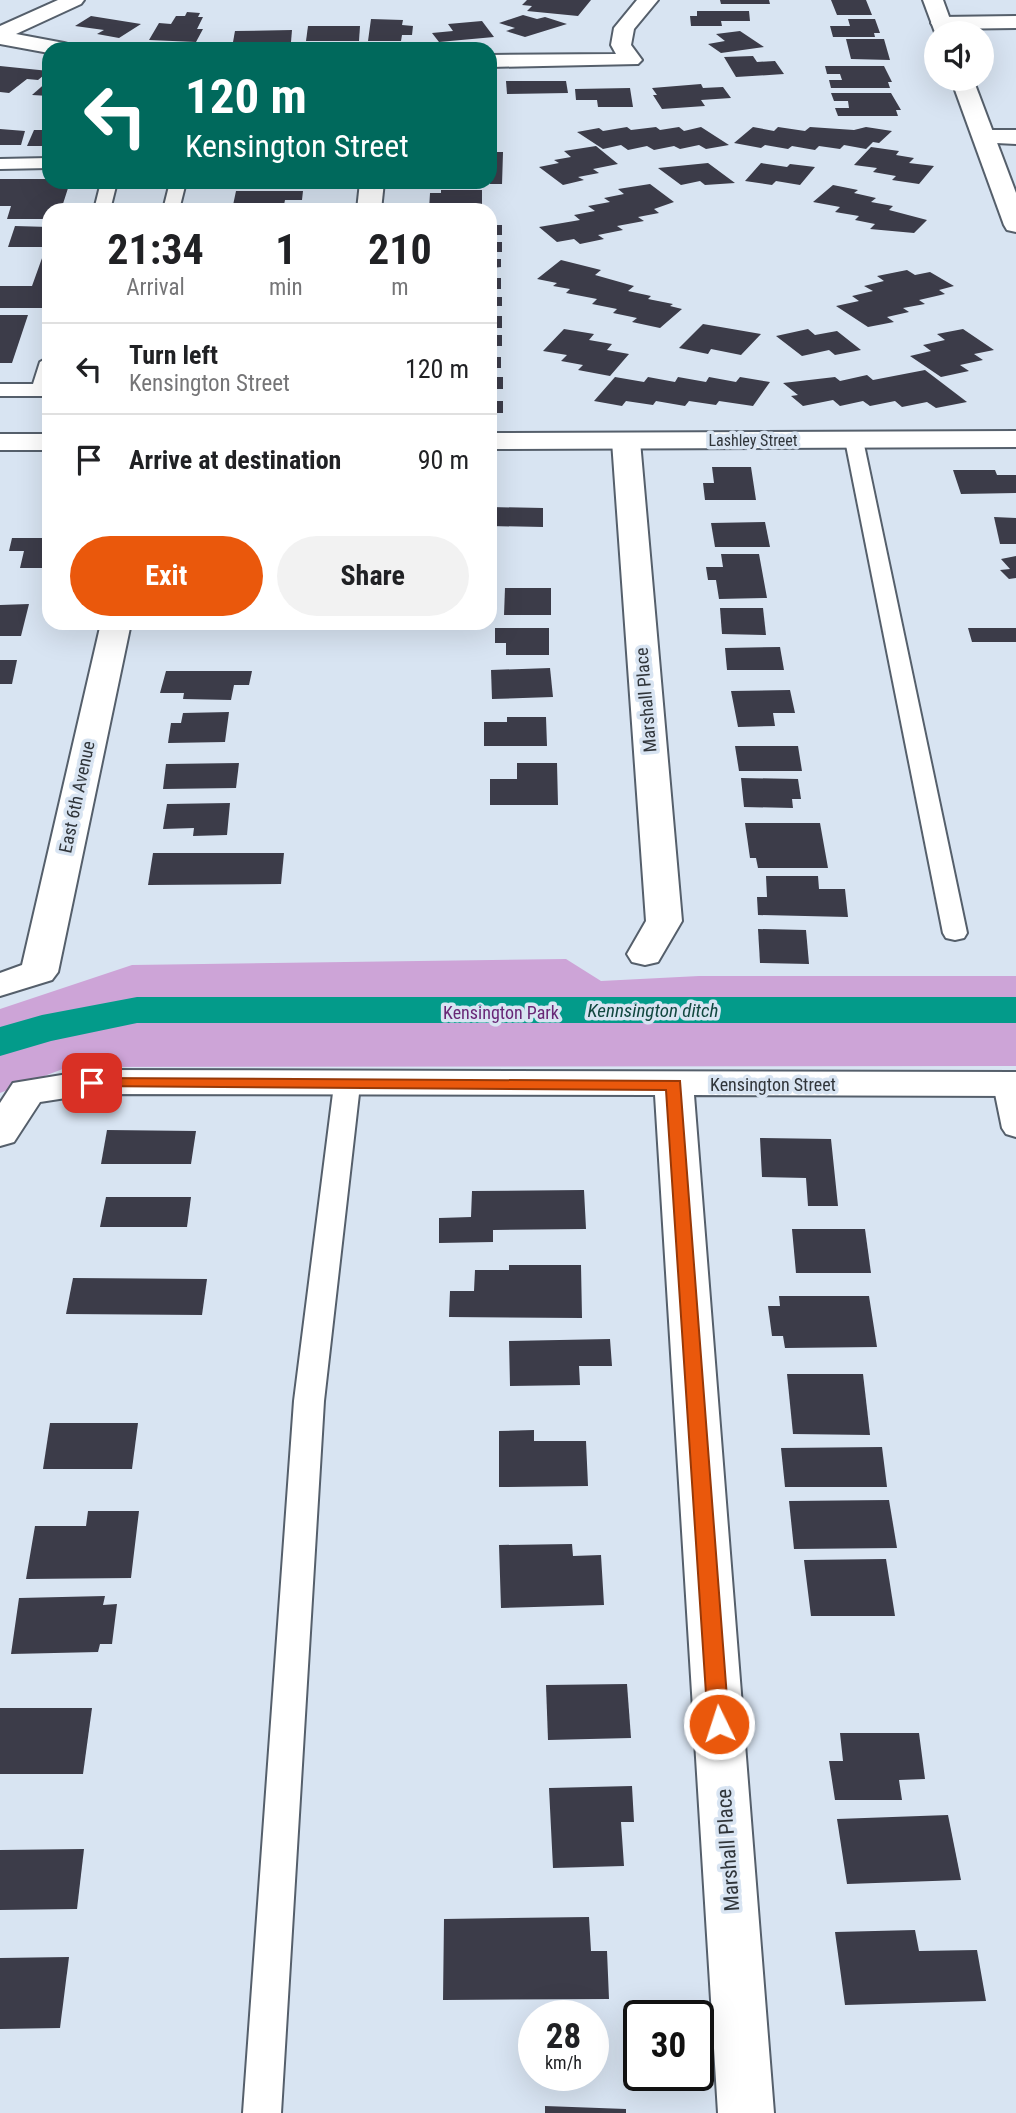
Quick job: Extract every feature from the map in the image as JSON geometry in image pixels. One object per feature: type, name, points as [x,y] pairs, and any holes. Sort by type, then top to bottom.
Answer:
[{"type":"street","points":[[0,36],[74,0]]},
{"type":"street","points":[[497,61],[631,60],[621,45],[624,28],[648,0]]},
{"type":"street","points":[[933,0],[940,21]]},
{"type":"street","points":[[994,24],[1016,22]]},
{"type":"street","points":[[0,36],[42,45]]},
{"type":"street","points":[[967,91],[1016,225]]},
{"type":"street","points":[[984,137],[1016,136]]},
{"type":"street","name":"Lashley Street","points":[[497,441],[1016,439]]},
{"type":"street","name":"Marshall Place","points":[[626,441],[664,922],[645,954]]},
{"type":"street","points":[[0,442],[42,442]]},
{"type":"street","name":"East 6th Avenue","points":[[0,985],[39,972],[114,630]]},
{"type":"street","name":"Kensington Street","points":[[0,1133],[27,1092],[92,1083],[1011,1084]]},
{"type":"street","name":"Marshall Place","points":[[674,1085],[746,2113]]},
{"type":"lane","points":[[0,164],[42,163]]},
{"type":"lane","points":[[0,390],[42,390]]},
{"type":"lane","points":[[854,440],[955,933]]},
{"type":"lane","points":[[1011,1084],[1016,1128]]},
{"type":"lane","points":[[262,2113],[309,1401],[347,1085]]},
{"type":"green space","name":"Kensington Park","points":[[566,959],[601,981],[699,976],[1016,976],[1016,1066],[68,1067],[0,1093],[0,1009],[132,965]]},
{"type":"building","points":[[527,0],[591,0],[578,16],[527,11],[532,6],[522,5]]},
{"type":"building","points":[[720,0],[769,0],[770,4],[721,4]]},
{"type":"building","points":[[831,0],[866,0],[872,15],[837,15]]},
{"type":"building","points":[[697,11],[749,11],[750,21],[721,21],[722,26],[691,26],[690,16],[697,16]]},
{"type":"building","points":[[187,12],[200,13],[198,17],[203,17],[197,29],[203,29],[196,42],[149,40],[159,23],[171,24],[176,16],[185,16]]},
{"type":"building","points":[[523,15],[537,19],[545,17],[567,24],[525,37],[506,31],[515,28],[499,23]]},
{"type":"building","points":[[91,16],[141,24],[119,38],[97,34],[104,30],[75,26]]},
{"type":"building","points":[[371,19],[403,20],[402,25],[413,26],[412,35],[402,35],[401,41],[368,41]]},
{"type":"building","points":[[848,19],[875,19],[880,33],[874,33],[875,37],[833,37],[830,26],[850,26]]},
{"type":"building","points":[[482,21],[494,37],[439,42],[432,33],[453,31],[448,24]]},
{"type":"building","points":[[308,26],[360,26],[359,41],[306,41]]},
{"type":"building","points":[[292,30],[291,42],[233,42],[235,31]]},
{"type":"building","points":[[740,31],[764,47],[721,53],[708,44],[725,41],[716,34]]},
{"type":"building","points":[[846,39],[884,39],[890,60],[851,59]]},
{"type":"building","points":[[753,56],[757,62],[775,61],[784,74],[736,77],[724,57]]},
{"type":"building","points":[[0,66],[42,70],[42,77],[38,80],[27,79],[9,93],[0,92]]},
{"type":"building","points":[[825,66],[884,66],[892,82],[888,82],[890,88],[831,88],[829,80],[842,80],[840,74],[827,74]]},
{"type":"building","points":[[506,81],[566,81],[568,93],[507,94]]},
{"type":"building","points":[[701,84],[703,88],[723,87],[731,98],[701,100],[705,106],[662,109],[653,95],[657,95],[652,88]]},
{"type":"building","points":[[42,86],[42,96],[32,95]]},
{"type":"building","points":[[630,88],[633,107],[598,107],[597,100],[576,100],[575,89]]},
{"type":"building","points":[[831,93],[891,93],[901,110],[896,110],[898,116],[838,116],[835,108],[849,108],[848,101],[834,101]]},
{"type":"building","points":[[627,127],[631,130],[656,127],[660,130],[679,127],[684,131],[701,127],[729,145],[706,149],[699,145],[680,149],[674,146],[654,150],[647,146],[628,150],[621,145],[603,149],[577,132]]},
{"type":"building","points":[[753,127],[774,131],[778,127],[805,131],[810,127],[854,130],[866,127],[892,131],[879,143],[873,142],[866,149],[844,145],[840,149],[819,146],[815,150],[765,145],[761,148],[734,143]]},
{"type":"building","points":[[0,129],[25,131],[21,145],[0,145]]},
{"type":"building","points":[[34,130],[42,130],[42,146],[27,146]]},
{"type":"building","points":[[596,146],[618,164],[593,169],[599,173],[578,177],[584,180],[563,185],[539,167],[559,163],[554,160],[571,157],[564,151]]},
{"type":"building","points":[[871,147],[899,151],[896,155],[914,158],[909,163],[934,166],[919,184],[892,180],[896,176],[873,172],[877,168],[854,165]]},
{"type":"building","points":[[497,152],[503,152],[502,184],[497,184]]},
{"type":"building","points":[[708,163],[735,183],[705,185],[700,181],[681,185],[658,168]]},
{"type":"building","points":[[761,163],[815,167],[800,185],[776,181],[772,185],[745,181]]},
{"type":"building","points":[[0,179],[42,179],[42,189],[68,189],[63,203],[42,203],[42,219],[7,219],[11,206],[0,206]]},
{"type":"building","points":[[650,184],[674,202],[654,209],[659,213],[638,217],[644,221],[617,226],[623,230],[598,235],[604,239],[580,244],[574,239],[557,242],[539,227],[580,220],[574,215],[595,211],[588,206],[610,202],[604,198],[624,194],[618,189]]},
{"type":"building","points":[[833,185],[858,190],[854,193],[876,198],[871,202],[893,206],[889,210],[927,220],[914,233],[870,229],[875,224],[855,220],[859,216],[835,212],[840,207],[813,202]]},
{"type":"building","points":[[441,190],[482,190],[482,203],[429,203],[430,193],[441,193]]},
{"type":"building","points":[[236,191],[303,191],[302,200],[285,200],[284,203],[233,203]]},
{"type":"building","points":[[497,225],[502,225],[502,235],[497,235]]},
{"type":"building","points":[[15,226],[42,227],[42,247],[8,247]]},
{"type":"building","points":[[497,242],[502,242],[502,252],[497,252]]},
{"type":"building","points":[[42,258],[42,308],[0,308],[0,286],[32,286]]},
{"type":"building","points":[[497,259],[501,259],[501,267],[497,268]]},
{"type":"building","points":[[561,260],[601,270],[595,275],[634,286],[628,291],[651,296],[648,299],[673,304],[670,306],[682,309],[660,328],[632,322],[637,318],[613,313],[617,309],[592,304],[597,299],[566,293],[570,289],[537,279]]},
{"type":"building","points":[[907,270],[915,275],[930,272],[954,286],[939,290],[945,294],[919,300],[925,304],[903,308],[909,312],[887,317],[894,322],[868,327],[836,306],[859,301],[852,296],[873,291],[864,286],[884,281],[877,276]]},
{"type":"building","points":[[497,278],[501,278],[501,289],[497,289]]},
{"type":"building","points":[[497,297],[502,297],[502,306],[497,306]]},
{"type":"building","points":[[0,315],[28,315],[12,363],[0,363]]},
{"type":"building","points":[[497,316],[502,316],[502,328],[497,328]]},
{"type":"building","points":[[703,324],[761,334],[741,355],[711,349],[708,354],[679,348]]},
{"type":"building","points":[[564,329],[594,334],[589,340],[612,344],[607,350],[629,354],[610,376],[578,370],[583,365],[561,361],[567,355],[543,351]]},
{"type":"building","points":[[808,329],[815,335],[837,331],[861,350],[835,355],[829,350],[802,356],[776,336]]},
{"type":"building","points":[[963,329],[994,350],[974,354],[983,360],[960,365],[969,371],[941,377],[910,356],[931,351],[923,345],[945,340],[937,334]]},
{"type":"building","points":[[497,335],[502,335],[502,346],[497,346]]},
{"type":"building","points":[[497,357],[501,357],[501,368],[497,368]]},
{"type":"building","points":[[925,370],[967,402],[936,408],[927,402],[902,407],[895,401],[870,406],[863,401],[840,406],[833,400],[803,406],[791,396],[798,395],[783,383],[835,377],[840,381],[867,375],[873,380]]},
{"type":"building","points":[[497,377],[503,377],[503,389],[497,389]]},
{"type":"building","points":[[615,377],[644,382],[648,377],[675,382],[678,377],[706,382],[709,377],[736,382],[740,377],[770,382],[753,406],[719,401],[716,405],[689,401],[685,406],[656,401],[653,405],[626,401],[622,406],[594,401]]},
{"type":"building","points":[[497,401],[503,401],[503,413],[497,413]]},
{"type":"building","points":[[712,467],[751,467],[756,500],[705,500],[703,483],[714,483]]},
{"type":"building","points":[[953,470],[995,470],[997,475],[1016,475],[1016,493],[961,494]]},
{"type":"building","points":[[497,507],[543,508],[543,527],[497,526]]},
{"type":"building","points":[[994,517],[1016,518],[1016,544],[1000,544]]},
{"type":"building","points":[[765,522],[770,547],[715,547],[711,523]]},
{"type":"building","points":[[12,538],[42,538],[42,568],[20,568],[24,551],[9,551]]},
{"type":"building","points":[[721,554],[759,554],[767,598],[719,599],[716,580],[708,580],[706,567],[723,567]]},
{"type":"building","points":[[1016,556],[1016,578],[1009,579],[1000,570],[1010,569],[1001,559]]},
{"type":"building","points":[[505,588],[551,588],[551,615],[504,615]]},
{"type":"building","points":[[29,604],[21,636],[0,636],[0,605]]},
{"type":"building","points":[[720,608],[763,608],[766,635],[722,634]]},
{"type":"building","points":[[497,628],[549,628],[549,655],[506,655],[506,643],[495,643]]},
{"type":"building","points":[[968,628],[1016,628],[1016,642],[972,642]]},
{"type":"building","points":[[780,647],[784,670],[727,670],[725,648]]},
{"type":"building","points":[[0,660],[17,660],[12,684],[0,684]]},
{"type":"building","points":[[550,668],[553,697],[492,699],[491,670]]},
{"type":"building","points":[[166,671],[252,671],[249,685],[234,685],[231,700],[183,699],[184,693],[160,693]]},
{"type":"building","points":[[790,690],[795,713],[773,713],[775,726],[738,727],[731,691]]},
{"type":"building","points":[[229,712],[225,742],[168,743],[171,723],[181,723],[183,713]]},
{"type":"building","points":[[507,717],[546,717],[547,746],[484,746],[484,722],[507,722]]},
{"type":"building","points":[[735,746],[798,746],[802,771],[739,771]]},
{"type":"building","points":[[239,763],[236,788],[163,789],[166,764]]},
{"type":"building","points":[[517,763],[557,763],[558,805],[490,805],[490,779],[517,779]]},
{"type":"building","points":[[741,778],[798,779],[801,799],[792,799],[793,808],[744,807]]},
{"type":"building","points":[[230,803],[227,835],[193,836],[194,828],[163,829],[167,804]]},
{"type":"building","points":[[745,823],[820,823],[828,868],[758,868],[756,858],[750,858]]},
{"type":"building","points":[[153,853],[284,853],[281,884],[148,885]]},
{"type":"building","points":[[766,876],[818,876],[819,889],[845,889],[848,917],[758,915],[757,897],[767,897]]},
{"type":"building","points":[[758,929],[806,930],[809,964],[760,963]]},
{"type":"building","points":[[107,1130],[196,1131],[191,1164],[101,1164]]},
{"type":"building","points":[[760,1138],[831,1139],[838,1206],[808,1206],[806,1178],[762,1177]]},
{"type":"building","points":[[584,1190],[586,1229],[493,1230],[493,1242],[439,1243],[439,1218],[471,1217],[472,1191]]},
{"type":"building","points":[[106,1197],[191,1197],[187,1227],[100,1227]]},
{"type":"building","points":[[792,1229],[865,1229],[871,1273],[796,1273]]},
{"type":"building","points":[[509,1265],[581,1265],[582,1318],[449,1317],[450,1291],[474,1291],[475,1270],[509,1270]]},
{"type":"building","points":[[73,1278],[207,1279],[202,1315],[66,1314]]},
{"type":"building","points":[[779,1296],[869,1296],[877,1347],[785,1348],[783,1336],[772,1336],[768,1306],[780,1306]]},
{"type":"building","points":[[610,1339],[612,1366],[579,1366],[580,1385],[510,1386],[509,1341]]},
{"type":"building","points":[[787,1374],[863,1374],[870,1435],[793,1434]]},
{"type":"building","points":[[50,1423],[138,1423],[132,1469],[43,1469]]},
{"type":"building","points":[[534,1430],[534,1441],[586,1441],[588,1486],[499,1487],[499,1431]]},
{"type":"building","points":[[882,1447],[887,1487],[785,1487],[781,1448]]},
{"type":"building","points":[[889,1500],[897,1548],[794,1549],[789,1501]]},
{"type":"building","points":[[88,1511],[139,1511],[131,1578],[26,1579],[35,1526],[86,1526]]},
{"type":"building","points":[[572,1544],[573,1556],[601,1555],[604,1605],[501,1608],[499,1545]]},
{"type":"building","points":[[886,1559],[895,1616],[811,1616],[804,1560]]},
{"type":"building","points":[[105,1596],[103,1605],[117,1604],[112,1644],[100,1644],[98,1652],[11,1654],[19,1598]]},
{"type":"building","points":[[627,1684],[631,1738],[548,1740],[546,1685]]},
{"type":"building","points":[[0,1708],[92,1708],[83,1774],[0,1774]]},
{"type":"building","points":[[840,1733],[919,1733],[925,1779],[899,1780],[902,1800],[835,1800],[829,1761],[843,1761]]},
{"type":"building","points":[[632,1786],[634,1822],[621,1822],[624,1866],[553,1868],[549,1788]]},
{"type":"building","points":[[948,1815],[961,1880],[847,1884],[837,1819]]},
{"type":"building","points":[[84,1849],[77,1909],[0,1910],[0,1850]]},
{"type":"building","points":[[589,1917],[591,1951],[607,1951],[609,1999],[443,2000],[444,1919]]},
{"type":"building","points":[[915,1930],[919,1951],[977,1950],[986,2001],[845,2005],[835,1932]]},
{"type":"building","points":[[69,1957],[60,2028],[0,2029],[0,1958]]},
{"type":"building","points":[[545,2106],[626,2109],[626,2113],[545,2113]]},
{"type":"waterway","name":"Kennsington ditch","points":[[0,1042],[42,1029],[137,1010],[1016,1010]]},
{"type":"route","points":[[92,1083],[674,1085],[719,1724]]}]
